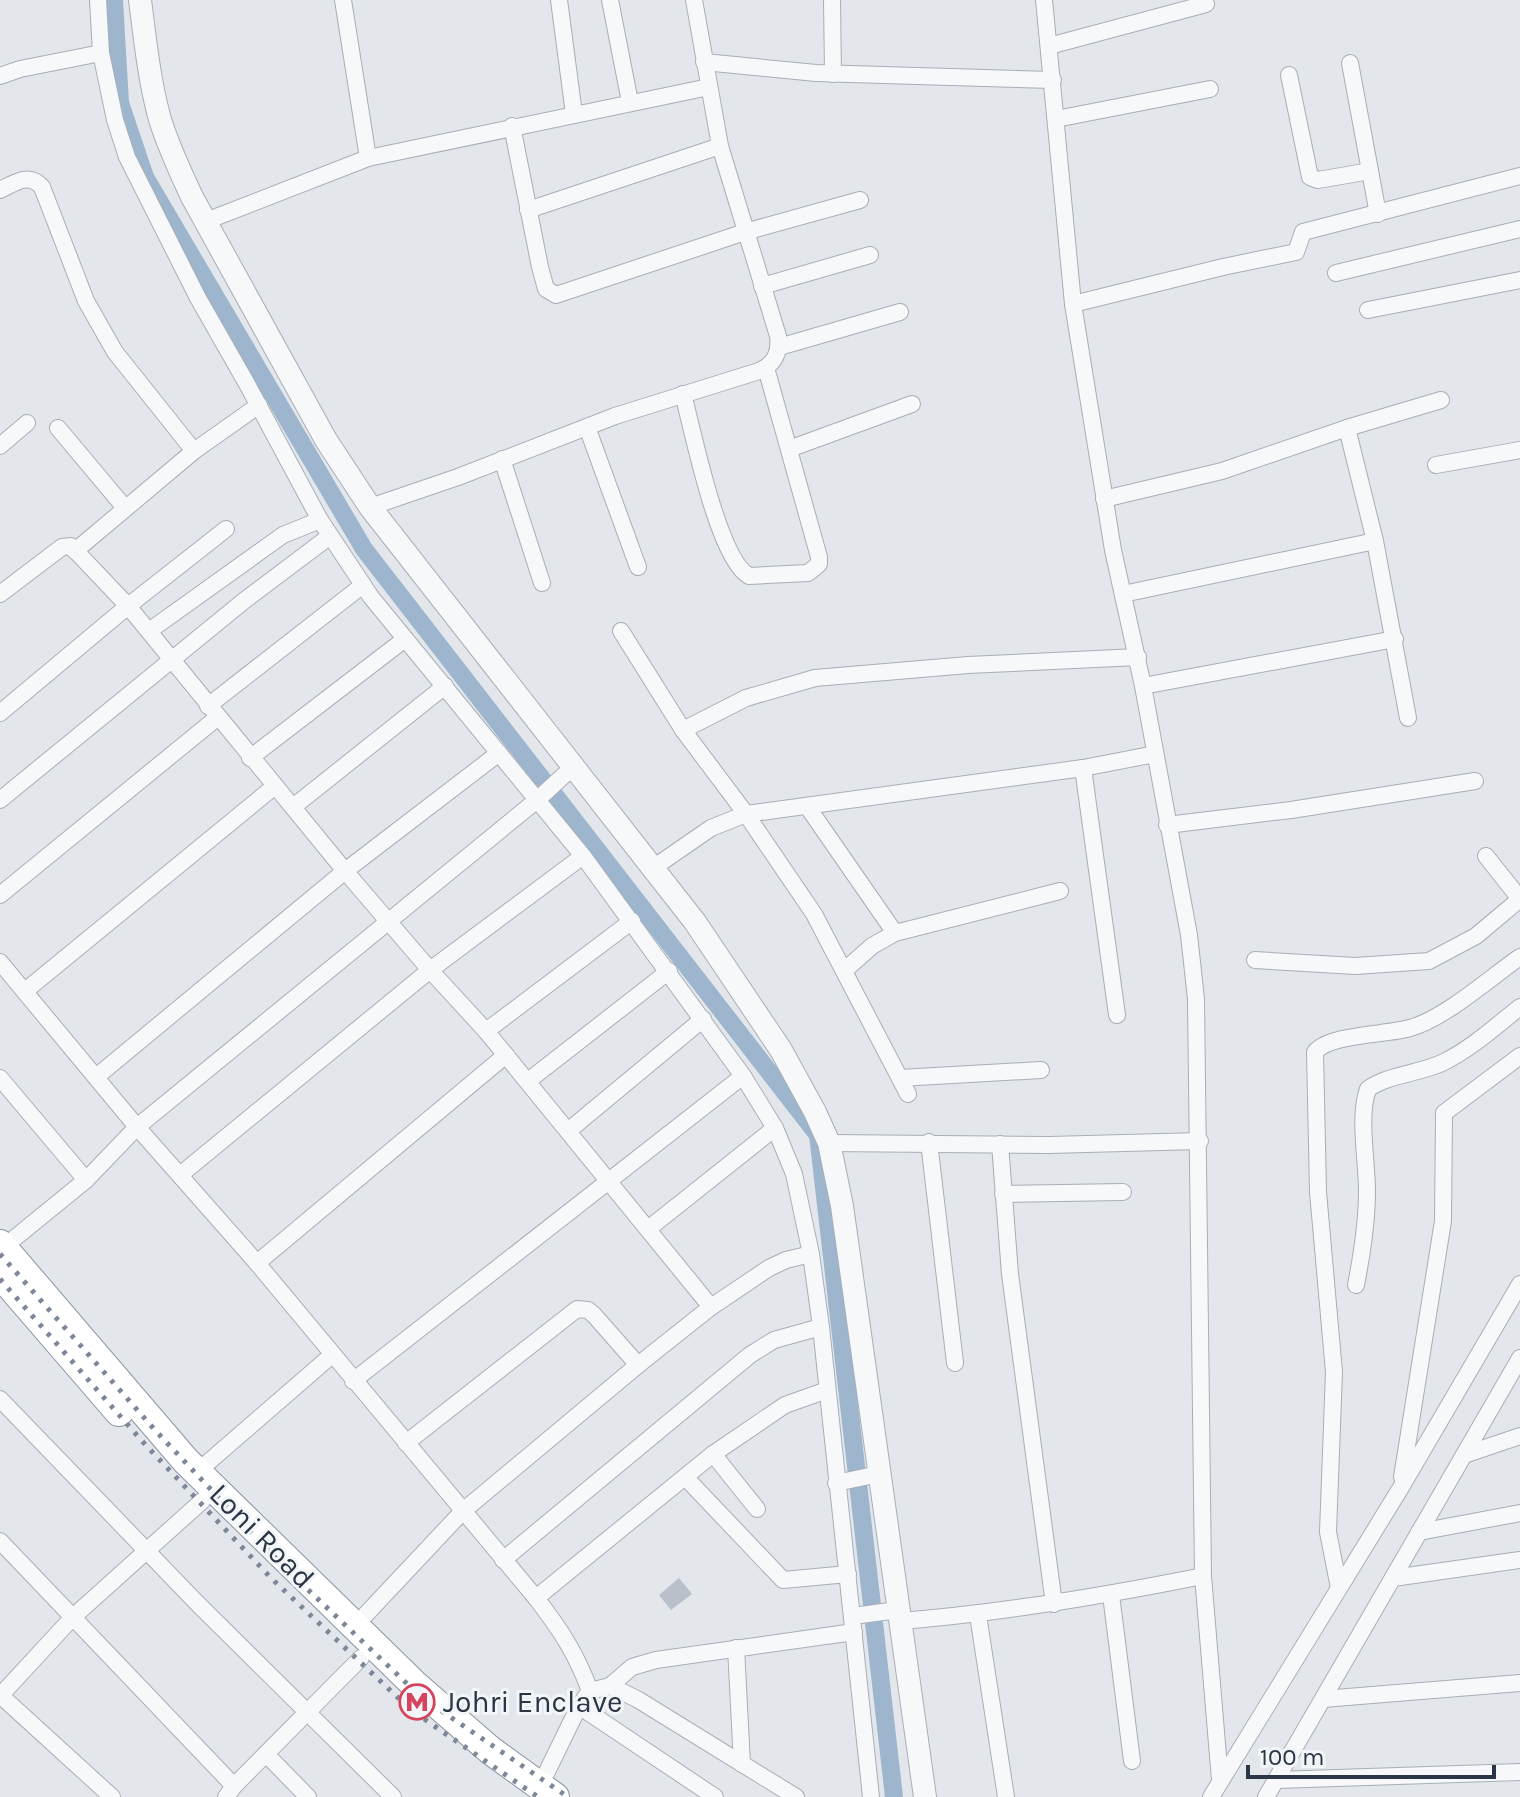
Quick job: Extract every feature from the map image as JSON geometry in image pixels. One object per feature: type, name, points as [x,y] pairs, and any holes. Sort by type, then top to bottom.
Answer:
[{"type":"highway","name":"Loni Road","points":[[1,1254],[197,1472],[354,1627],[540,1793]]},
{"type":"highway","name":"Loni Road","points":[[1,1254],[92,1382],[202,1501],[428,1720],[497,1778],[540,1793]]},
{"type":"street","points":[[98,0],[101,53],[115,120],[127,157],[198,298],[320,520],[363,585],[405,639],[499,753],[543,795],[583,856],[743,1076],[775,1128],[794,1174],[811,1254],[827,1390],[857,1479],[848,1574],[875,1618],[871,1797]]},
{"type":"street","points":[[140,0],[148,68],[160,119],[173,155],[326,440],[370,507],[568,771],[653,868],[695,922],[781,1050],[829,1143],[842,1206],[857,1479],[875,1618],[925,1797]]},
{"type":"street","points":[[343,0],[368,158]]},
{"type":"street","points":[[559,0],[574,114]]},
{"type":"street","points":[[610,0],[630,102]]},
{"type":"street","points":[[370,507],[587,427],[766,368],[774,361],[779,347],[720,146],[694,0]]},
{"type":"street","points":[[832,0],[833,74]]},
{"type":"street","points":[[1044,0],[1073,304],[1104,499],[1138,657],[1189,935],[1196,999],[1203,1576],[1220,1780]]},
{"type":"street","points":[[1049,46],[1206,4]]},
{"type":"street","points":[[0,76],[101,53]]},
{"type":"street","points":[[704,62],[833,74],[1053,80]]},
{"type":"street","points":[[1350,63],[1378,214]]},
{"type":"street","points":[[1289,75],[1310,177],[1318,180],[1370,171]]},
{"type":"street","points":[[206,221],[368,158],[709,87]]},
{"type":"street","points":[[1056,119],[1210,89]]},
{"type":"street","points":[[512,126],[544,285],[549,293],[556,295],[745,232],[860,200]]},
{"type":"street","points":[[528,210],[720,146]]},
{"type":"street","points":[[1073,304],[1296,252],[1303,232],[1520,176]]},
{"type":"street","points":[[0,190],[27,178],[33,178],[42,187],[86,301],[115,352],[194,451]]},
{"type":"street","points":[[1336,273],[1520,229]]},
{"type":"street","points":[[762,286],[870,255]]},
{"type":"street","points":[[1368,310],[1520,280]]},
{"type":"street","points":[[779,347],[900,312]]},
{"type":"street","points":[[683,394],[716,518],[738,568],[749,576],[808,573],[819,564],[766,368]]},
{"type":"street","points":[[1104,499],[1222,471],[1441,400]]},
{"type":"street","points":[[789,449],[912,404]]},
{"type":"street","points":[[75,551],[194,451],[259,405]]},
{"type":"street","points":[[0,446],[27,423]]},
{"type":"street","points":[[587,427],[638,567]]},
{"type":"street","points":[[58,428],[125,508]]},
{"type":"street","points":[[1347,428],[1375,541],[1408,718]]},
{"type":"street","points":[[1436,465],[1520,450]]},
{"type":"street","points":[[502,459],[542,583]]},
{"type":"street","points":[[149,631],[283,535],[320,520]]},
{"type":"street","points":[[0,713],[226,529]]},
{"type":"street","points":[[0,800],[172,659],[330,536]]},
{"type":"street","points":[[1123,594],[1375,541]]},
{"type":"street","points":[[1,590],[62,547],[68,545],[75,551],[128,606],[345,871],[486,1031],[711,1307]]},
{"type":"street","points":[[0,895],[363,585]]},
{"type":"street","points":[[621,631],[683,730],[746,814],[814,914],[908,1094]]},
{"type":"street","points":[[250,758],[405,639]]},
{"type":"street","points":[[1143,686],[1395,639]]},
{"type":"street","points":[[683,730],[746,698],[815,678],[968,665],[1138,657]]},
{"type":"street","points":[[293,807],[445,686]]},
{"type":"street","points":[[96,1077],[345,871],[499,753]]},
{"type":"street","points":[[653,868],[711,828],[746,814],[1083,768],[1155,754]]},
{"type":"street","points":[[1083,768],[1117,1015]]},
{"type":"street","points":[[1,1254],[86,1180],[137,1127],[543,795],[568,771]]},
{"type":"street","points":[[1167,825],[1291,810],[1475,781]]},
{"type":"street","points":[[25,991],[275,786]]},
{"type":"street","points":[[807,806],[895,933]]},
{"type":"street","points":[[180,1175],[430,970],[583,856]]},
{"type":"street","points":[[1255,960],[1355,966],[1429,961],[1476,936],[1520,899],[1486,856]]},
{"type":"street","points":[[845,970],[872,946],[895,933],[1060,891]]},
{"type":"street","points":[[486,1031],[632,921]]},
{"type":"street","points":[[1339,1588],[1328,1532],[1334,1372],[1318,1192],[1315,1052],[1335,1042],[1419,1025],[1520,957]]},
{"type":"street","points":[[0,962],[137,1127],[257,1263],[536,1598],[577,1657],[590,1691]]},
{"type":"street","points":[[528,1081],[669,971]]},
{"type":"street","points":[[1356,1285],[1363,1248],[1367,1193],[1365,1132],[1368,1089],[1443,1062],[1484,1037],[1520,1007]]},
{"type":"street","points":[[568,1131],[703,1019]]},
{"type":"street","points":[[257,1263],[506,1055]]},
{"type":"street","points":[[1400,1489],[1443,1221],[1444,1113],[1520,1056]]},
{"type":"street","points":[[900,1078],[1041,1070]]},
{"type":"street","points":[[353,1381],[743,1076]]},
{"type":"street","points":[[0,1078],[86,1180]]},
{"type":"street","points":[[648,1229],[775,1128]]},
{"type":"street","points":[[829,1143],[1200,1141]]},
{"type":"street","points":[[929,1142],[955,1363]]},
{"type":"street","points":[[1000,1144],[1010,1274],[1054,1604]]},
{"type":"street","points":[[1003,1194],[1123,1192]]},
{"type":"street","points":[[354,1627],[463,1511],[638,1365],[711,1307],[769,1268],[811,1254]]},
{"type":"street","points":[[1211,1797],[1400,1489],[1520,1284]]},
{"type":"street","points":[[406,1443],[577,1309],[588,1310],[594,1315],[638,1365]]},
{"type":"street","points":[[503,1560],[750,1355],[774,1340],[821,1327]]},
{"type":"street","points":[[197,1472],[332,1355]]},
{"type":"street","points":[[1266,1797],[1520,1358]]},
{"type":"street","points":[[536,1598],[713,1454],[785,1405],[827,1390]]},
{"type":"street","points":[[0,1399],[393,1797]]},
{"type":"street","points":[[1464,1455],[1520,1436]]},
{"type":"street","points":[[713,1454],[757,1509]]},
{"type":"street","points":[[685,1477],[783,1580],[848,1574]]},
{"type":"street","points":[[112,1797],[0,1695],[73,1617],[202,1501]]},
{"type":"street","points":[[1419,1532],[1520,1513]]},
{"type":"street","points":[[0,1541],[230,1791],[361,1658]]},
{"type":"street","points":[[1393,1578],[1520,1560]]},
{"type":"street","points":[[540,1793],[579,1706],[590,1691],[610,1686],[632,1667],[645,1662],[736,1648],[875,1618],[978,1615],[1111,1595],[1203,1576]]},
{"type":"street","points":[[1111,1595],[1132,1761]]},
{"type":"street","points":[[978,1615],[1006,1797]]},
{"type":"street","points":[[736,1648],[742,1764]]},
{"type":"street","points":[[1323,1699],[1520,1683]]},
{"type":"street","points":[[610,1686],[637,1699],[796,1797]]},
{"type":"street","points":[[579,1706],[715,1797]]},
{"type":"street","points":[[266,1754],[308,1797]]},
{"type":"street","points":[[1276,1780],[1520,1772]]},
{"type":"building","points":[[679,1578],[692,1594],[671,1610],[659,1595]]},
{"type":"waterway","points":[[114,0],[120,103],[145,177],[364,549],[818,1135],[894,1797]]},
{"type":"railway","points":[[0,1254],[154,1429],[283,1566],[421,1697],[568,1797]]},
{"type":"railway","points":[[0,1279],[141,1440],[271,1578],[411,1710],[538,1797]]},
{"type":"place","name":"Johri Enclave","points":[[417,1702]]}]
